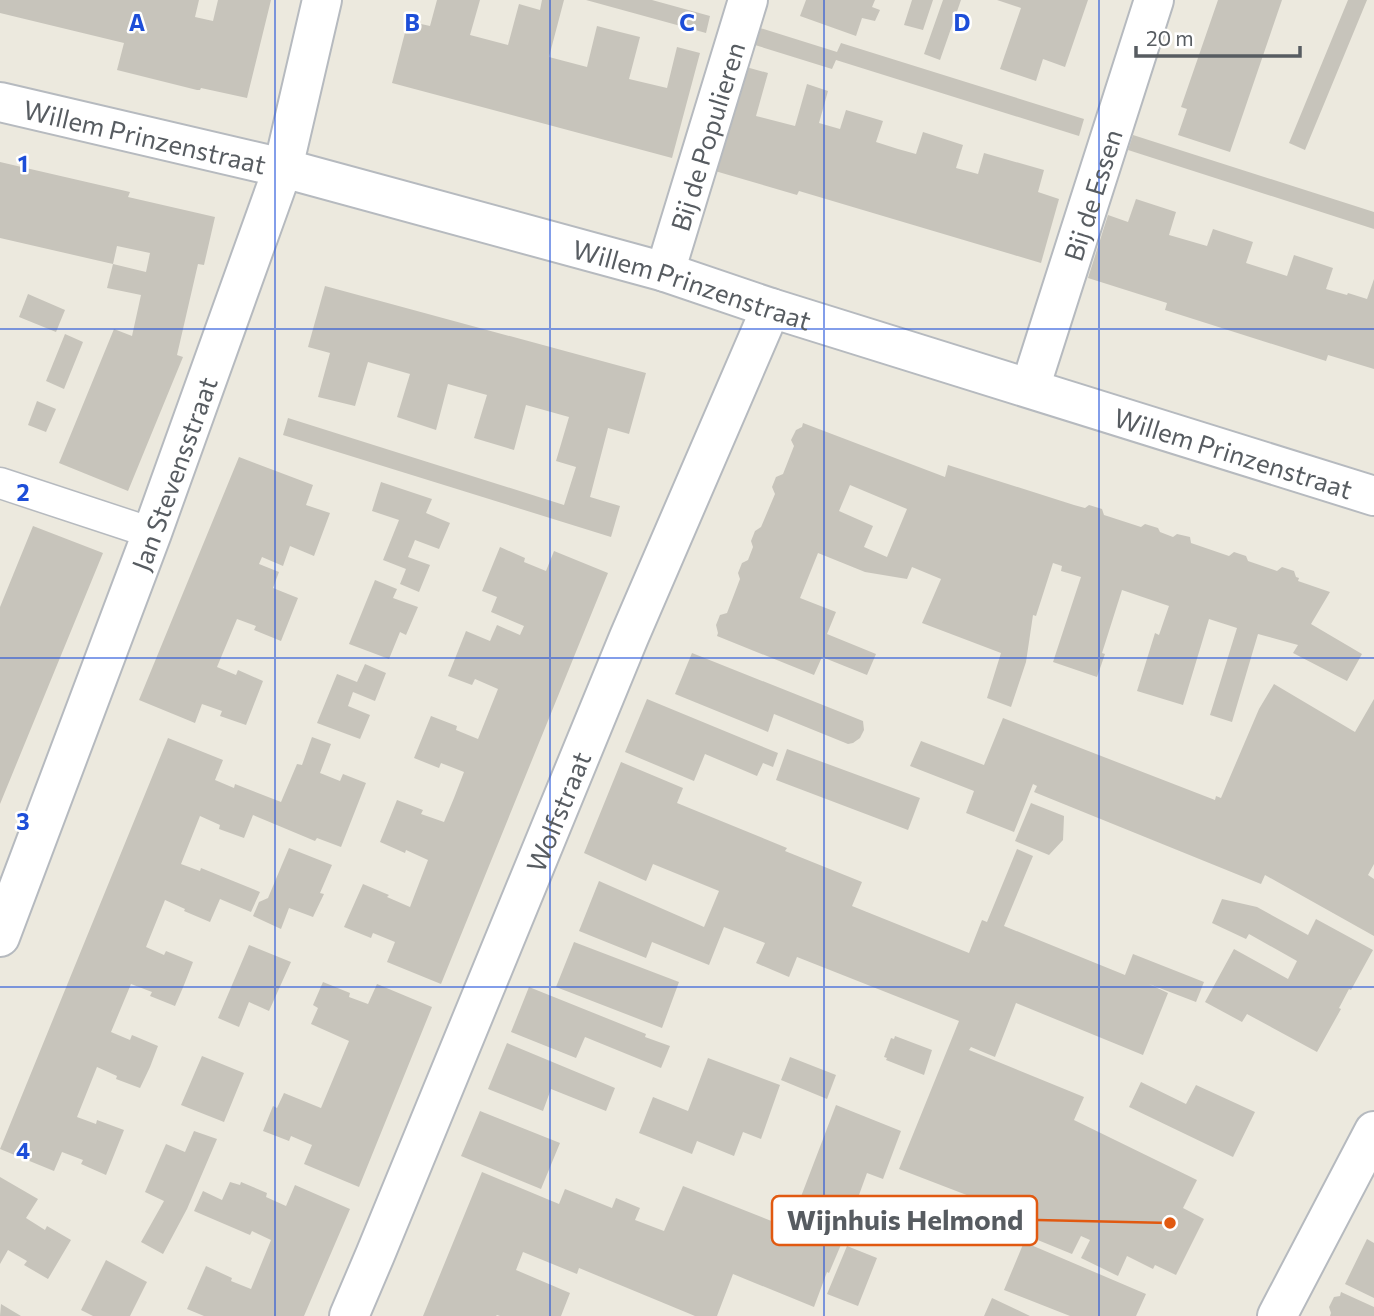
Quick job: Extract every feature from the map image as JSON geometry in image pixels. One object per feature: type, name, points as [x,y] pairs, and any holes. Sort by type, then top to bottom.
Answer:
[{"type":"street","name":"Jan Stevensstraat","points":[[0,937],[152,533],[283,168],[322,0]]},
{"type":"street","name":"Bij de Populieren","points":[[665,272],[748,0]]},
{"type":"street","name":"Bij de Essen","points":[[1030,388],[1154,0]]},
{"type":"street","name":"Willem Prinzenstraat","points":[[0,102],[283,168],[665,272],[771,308],[1374,496]]},
{"type":"street","name":"Wolfstraat","points":[[349,1316],[624,650],[771,308]]},
{"type":"street","points":[[1277,1316],[1374,1131]]},
{"type":"lane","points":[[0,483],[152,533]]},
{"type":"building","points":[[0,0],[199,0],[195,17],[213,21],[218,0],[271,0],[247,98],[201,88],[197,90],[117,70],[124,43],[0,13]]},
{"type":"building","points":[[437,0],[480,0],[470,35],[508,45],[519,4],[540,10],[542,0],[564,0],[549,57],[587,67],[597,26],[640,37],[629,79],[667,88],[677,47],[700,53],[672,158],[392,83],[408,21],[430,26]]},
{"type":"building","points":[[586,0],[652,0],[710,16],[706,33]]},
{"type":"building","points":[[806,0],[875,0],[872,7],[880,10],[875,21],[862,18],[856,36],[800,16]]},
{"type":"building","points":[[912,0],[933,0],[923,30],[904,25]]},
{"type":"building","points":[[943,0],[961,0],[940,60],[924,54]]},
{"type":"building","points":[[997,0],[1088,0],[1065,67],[1043,59],[1036,81],[1000,69],[1021,8]]},
{"type":"building","points":[[1218,0],[1282,0],[1230,152],[1178,135],[1187,109],[1181,107]]},
{"type":"building","points":[[1348,0],[1367,0],[1305,150],[1289,143]]},
{"type":"building","points":[[760,28],[837,52],[841,43],[1084,119],[1079,136],[836,60],[832,69],[755,45]]},
{"type":"building","points":[[746,67],[768,73],[756,116],[795,126],[807,84],[828,91],[819,123],[840,129],[846,110],[883,121],[876,142],[898,149],[916,154],[923,132],[963,145],[956,168],[978,174],[984,153],[1044,170],[1038,192],[1059,199],[1041,263],[799,191],[797,195],[715,171]]},
{"type":"building","points":[[1133,135],[1374,212],[1374,229],[1128,150]]},
{"type":"building","points":[[0,162],[130,192],[128,197],[215,217],[204,265],[198,264],[177,355],[183,357],[128,491],[59,463],[114,329],[132,336],[141,295],[107,288],[113,264],[0,238]],"holes":[[[117,246],[150,253],[146,272],[113,264]]]},
{"type":"building","points":[[1136,199],[1176,212],[1169,235],[1207,246],[1213,229],[1253,242],[1246,263],[1287,276],[1294,255],[1333,268],[1326,289],[1367,299],[1374,279],[1374,369],[1328,355],[1326,361],[1165,310],[1167,303],[1088,278],[1108,215],[1128,222]]},
{"type":"building","points":[[325,286],[646,373],[629,434],[608,428],[590,497],[620,506],[611,537],[283,435],[288,418],[564,505],[576,467],[556,461],[569,417],[526,405],[514,450],[474,438],[487,395],[448,384],[436,430],[397,417],[410,374],[368,362],[355,406],[318,397],[330,353],[308,347]]},
{"type":"building","points":[[28,294],[65,310],[56,332],[19,317]]},
{"type":"building","points":[[65,334],[83,342],[64,389],[46,381]]},
{"type":"building","points":[[37,401],[56,409],[46,432],[28,425]]},
{"type":"building","points":[[803,423],[945,477],[948,465],[1074,505],[1085,508],[1089,505],[1102,509],[1104,515],[1141,527],[1145,524],[1158,528],[1160,532],[1173,537],[1177,534],[1190,537],[1191,543],[1229,556],[1234,552],[1246,556],[1248,561],[1277,571],[1282,567],[1294,571],[1298,581],[1330,592],[1311,624],[1362,654],[1347,681],[1293,653],[1298,645],[1258,634],[1232,722],[1210,715],[1237,628],[1209,619],[1183,705],[1137,691],[1155,633],[1159,635],[1169,606],[1122,590],[1097,677],[1053,662],[1081,577],[1061,571],[1062,566],[1053,563],[1036,616],[1033,615],[1026,662],[1011,707],[987,698],[1001,653],[922,623],[941,579],[912,567],[907,579],[865,572],[818,553],[800,598],[836,612],[827,634],[876,654],[867,675],[822,657],[814,675],[717,636],[716,625],[720,615],[727,613],[740,579],[738,573],[742,563],[748,560],[755,531],[761,527],[775,494],[772,487],[776,477],[783,474],[794,446],[791,440],[796,430],[802,427]],"holes":[[[850,485],[907,509],[887,557],[864,547],[873,526],[839,511]]]},
{"type":"building","points":[[239,457],[313,485],[306,505],[330,513],[314,556],[290,546],[283,566],[262,557],[259,564],[279,572],[273,588],[298,598],[281,641],[254,630],[256,626],[237,619],[217,667],[236,675],[238,670],[263,681],[246,725],[220,716],[222,711],[202,704],[195,723],[139,700]]},
{"type":"building","points":[[381,482],[432,499],[426,513],[450,523],[439,549],[415,540],[408,557],[430,565],[419,592],[400,584],[406,569],[383,560],[399,520],[372,511]]},
{"type":"building","points":[[33,526],[103,553],[0,804],[0,607]]},
{"type":"building","points":[[500,547],[525,558],[524,562],[546,571],[554,551],[608,573],[441,984],[387,962],[395,942],[373,933],[371,938],[344,927],[363,884],[410,907],[428,860],[380,842],[397,800],[423,810],[421,814],[444,822],[454,798],[464,772],[441,763],[439,768],[414,758],[431,716],[457,726],[456,730],[478,739],[498,689],[475,679],[472,685],[448,676],[466,631],[490,641],[497,625],[520,635],[524,626],[491,612],[497,597],[482,591]]},
{"type":"building","points":[[375,580],[397,589],[393,598],[418,607],[406,635],[400,632],[389,659],[349,644]]},
{"type":"building","points":[[692,653],[863,721],[864,730],[860,738],[848,744],[774,714],[768,732],[675,694]]},
{"type":"building","points":[[365,664],[386,673],[375,701],[353,692],[348,706],[370,715],[360,739],[317,723],[337,674],[357,682]]},
{"type":"building","points":[[1274,684],[1355,732],[1374,699],[1374,864],[1368,875],[1374,879],[1374,936],[1265,875],[1261,884],[1034,792],[1037,786],[1033,784],[1014,832],[966,813],[974,791],[910,766],[921,741],[984,765],[1003,718],[1215,800],[1216,796],[1221,798],[1259,709]]},
{"type":"building","points":[[647,699],[778,753],[773,767],[763,763],[757,776],[705,754],[694,781],[625,752]]},
{"type":"building","points":[[312,737],[331,744],[320,773],[340,781],[343,774],[366,783],[341,847],[317,838],[315,841],[253,815],[244,838],[219,829],[220,825],[200,816],[181,864],[200,871],[201,868],[260,892],[251,912],[220,899],[210,922],[165,900],[146,947],[164,955],[166,951],[193,962],[184,985],[175,1006],[150,996],[152,992],[131,984],[111,1032],[130,1040],[132,1035],[158,1046],[150,1067],[140,1088],[116,1079],[117,1076],[97,1067],[77,1117],[96,1124],[97,1120],[124,1130],[106,1175],[81,1164],[83,1160],[62,1152],[54,1171],[0,1149],[168,738],[223,760],[215,780],[234,788],[235,784],[281,802],[297,764],[302,765]]},
{"type":"building","points":[[787,749],[920,798],[908,830],[776,780]]},
{"type":"building","points":[[621,762],[683,788],[677,803],[862,882],[852,906],[969,953],[982,920],[987,922],[1017,849],[1033,856],[1004,926],[1125,975],[1133,954],[1204,982],[1196,1002],[1149,984],[1168,993],[1143,1055],[1016,1003],[995,1057],[971,1047],[969,1050],[1084,1097],[1074,1120],[1197,1180],[1183,1208],[1204,1219],[1176,1275],[1155,1265],[1153,1269],[1127,1256],[1118,1276],[1081,1258],[1090,1240],[1081,1236],[1072,1254],[1023,1234],[1029,1219],[899,1169],[959,1021],[797,957],[789,977],[756,963],[765,943],[724,927],[709,965],[652,942],[646,958],[579,931],[599,881],[704,927],[719,891],[653,864],[646,881],[584,853]]},
{"type":"building","points":[[1031,803],[1064,816],[1063,840],[1049,855],[1015,841]]},
{"type":"building","points":[[289,848],[332,865],[320,893],[324,894],[313,917],[289,908],[281,929],[253,916],[259,902],[268,898]]},
{"type":"building","points":[[1222,899],[1257,907],[1308,935],[1316,919],[1373,950],[1351,990],[1349,989],[1317,1052],[1247,1014],[1242,1022],[1205,1002],[1234,949],[1288,979],[1297,961],[1249,934],[1246,939],[1212,923]]},
{"type":"building","points":[[574,942],[679,982],[662,1028],[556,987]]},
{"type":"building","points":[[249,945],[291,962],[269,1011],[249,1002],[239,1027],[218,1018]]},
{"type":"building","points":[[323,982],[368,1004],[377,984],[432,1007],[359,1187],[304,1164],[312,1145],[291,1136],[289,1141],[263,1131],[273,1106],[277,1108],[284,1093],[321,1108],[349,1041],[311,1024],[318,1008],[313,1005]]},
{"type":"building","points":[[529,987],[670,1046],[661,1068],[585,1037],[576,1058],[511,1032]]},
{"type":"building","points":[[895,1036],[932,1050],[924,1075],[886,1060],[884,1057],[891,1038],[894,1039]]},
{"type":"building","points":[[507,1043],[615,1088],[606,1111],[551,1089],[543,1111],[488,1089]]},
{"type":"building","points":[[202,1056],[244,1073],[224,1122],[181,1105]]},
{"type":"building","points":[[790,1057],[836,1075],[827,1099],[781,1080]]},
{"type":"building","points":[[708,1058],[780,1085],[761,1139],[743,1132],[734,1156],[697,1141],[692,1154],[639,1133],[653,1097],[688,1111]]},
{"type":"building","points":[[1141,1082],[1186,1104],[1196,1085],[1255,1112],[1233,1157],[1129,1107]]},
{"type":"building","points":[[836,1105],[901,1131],[883,1179],[867,1173],[840,1247],[814,1307],[733,1274],[717,1316],[695,1316],[579,1268],[577,1274],[523,1252],[516,1270],[570,1293],[561,1316],[423,1316],[482,1172],[559,1204],[565,1189],[612,1208],[616,1198],[640,1208],[635,1220],[664,1231],[683,1186],[789,1228]]},
{"type":"building","points":[[480,1111],[560,1143],[541,1189],[461,1156]]},
{"type":"building","points":[[194,1131],[217,1139],[187,1209],[163,1254],[141,1242],[164,1201],[145,1192],[166,1144],[185,1152]]},
{"type":"building","points":[[0,1177],[38,1199],[26,1218],[45,1230],[47,1226],[71,1240],[48,1279],[24,1265],[27,1261],[8,1250],[0,1264]]},
{"type":"building","points":[[230,1182],[240,1185],[241,1182],[267,1193],[266,1197],[286,1206],[295,1185],[350,1209],[304,1316],[204,1316],[187,1309],[206,1266],[251,1289],[271,1240],[252,1231],[250,1235],[194,1211],[203,1191],[222,1200]]},
{"type":"building","points":[[1367,1239],[1374,1243],[1374,1298],[1345,1284]]},
{"type":"building","points":[[1024,1242],[1146,1294],[1136,1316],[1070,1316],[1004,1290]]},
{"type":"building","points":[[847,1246],[877,1258],[858,1306],[827,1294]]},
{"type":"building","points":[[106,1260],[147,1282],[130,1316],[93,1316],[81,1310]]},
{"type":"building","points":[[1341,1292],[1374,1307],[1374,1316],[1330,1316],[1329,1307],[1334,1297],[1340,1296]]},
{"type":"building","points":[[992,1298],[1030,1316],[984,1316]]},
{"type":"building","points":[[1,1304],[21,1316],[0,1316]]},
{"type":"place","name":"Wijnhuis Helmond","points":[[1170,1223]]}]
